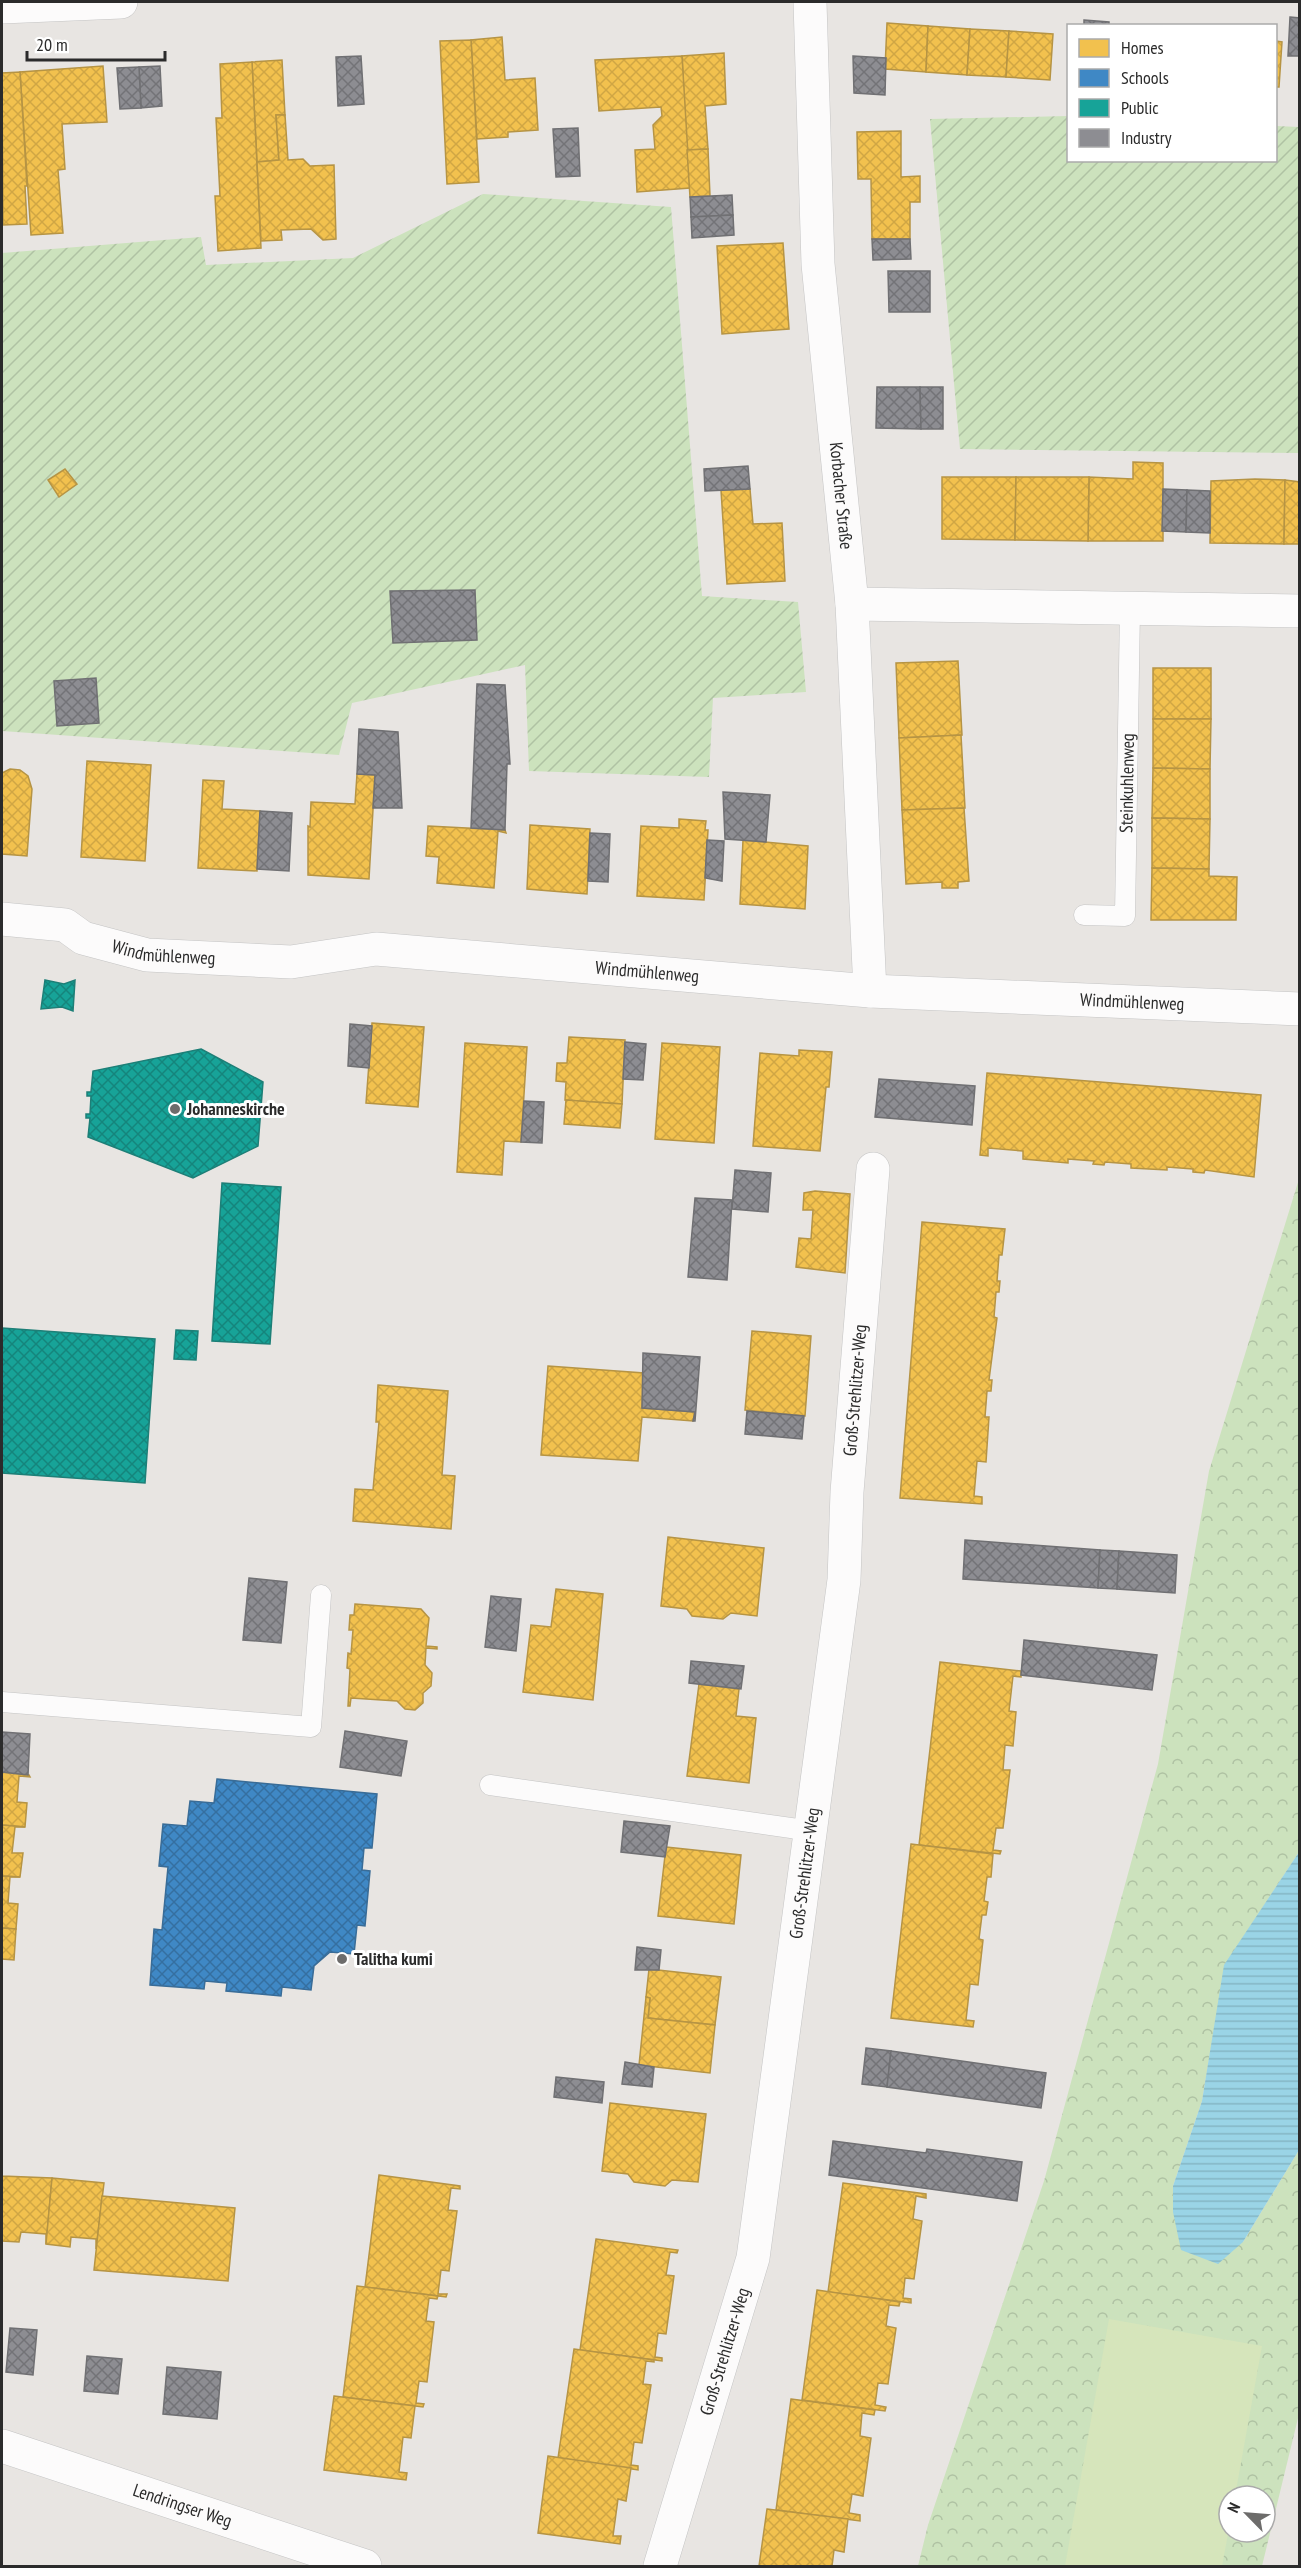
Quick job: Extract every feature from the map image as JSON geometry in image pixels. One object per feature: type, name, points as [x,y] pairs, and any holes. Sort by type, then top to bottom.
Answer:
[{"type":"street","points":[[2,7],[121,2]]},
{"type":"street","name":"Korbacher Straße","points":[[810,2],[818,264],[852,604],[870,991]]},
{"type":"street","points":[[852,604],[1299,611]]},
{"type":"street","name":"Windmühlenweg","points":[[2,919],[65,925],[83,938],[147,955],[291,962],[376,949],[870,991],[1299,1009]]},
{"type":"street","name":"Groß-Strehlitzer-Weg","points":[[660,2566],[753,2258],[844,1580],[847,1492],[873,1169]]},
{"type":"street","name":"Lendringser Weg","points":[[2,2446],[365,2566]]},
{"type":"lane","name":"Steinkuhlenweg","points":[[1084,915],[1125,916],[1130,608]]},
{"type":"lane","points":[[2,1702],[311,1727],[321,1595]]},
{"type":"lane","points":[[490,1785],[812,1831]]},
{"type":"green space","points":[[1067,116],[1067,162],[1277,162],[1277,126],[1299,127],[1299,453],[960,449],[930,119]]},
{"type":"green space","points":[[483,194],[671,207],[702,596],[798,602],[806,692],[713,698],[709,777],[529,771],[525,665],[352,703],[339,755],[2,731],[2,253],[201,237],[206,265],[353,258]]},
{"type":"green space","points":[[1299,1179],[1299,1852],[1225,1965],[1202,2101],[1173,2186],[1243,2242],[1299,2150],[1299,2414],[1277,2504],[1277,2484],[1217,2484],[1217,2544],[1267,2544],[1262,2566],[918,2566],[928,2525],[1044,2181],[1158,1764],[1209,1471]]},
{"type":"green space","points":[[1109,2319],[1262,2346],[1237,2484],[1217,2484],[1217,2544],[1226,2544],[1222,2566],[1065,2566]]},
{"type":"water","points":[[1299,1852],[1299,2150],[1243,2242],[1218,2264],[1181,2250],[1173,2212],[1173,2186],[1202,2101],[1224,1965]]},
{"type":"building: Homes","points":[[887,23],[928,26],[926,72],[885,69]]},
{"type":"building: Homes","points":[[928,26],[970,29],[967,75],[926,72]]},
{"type":"building: Homes","points":[[970,29],[1009,31],[1006,77],[967,75]]},
{"type":"building: Homes","points":[[1009,31],[1053,34],[1050,80],[1006,77]]},
{"type":"building: Homes","points":[[502,37],[505,80],[535,78],[538,130],[508,132],[508,137],[477,139],[471,40]]},
{"type":"building: Homes","points":[[471,40],[479,182],[447,184],[440,41]]},
{"type":"building: Homes","points":[[1277,41],[1282,42],[1279,87],[1277,87]]},
{"type":"building: Homes","points":[[724,53],[726,104],[705,106],[708,149],[687,150],[682,56]]},
{"type":"building: Homes","points":[[682,56],[690,188],[637,192],[635,150],[655,149],[653,125],[662,116],[661,107],[599,111],[595,60]]},
{"type":"building: Homes","points":[[282,60],[285,115],[276,115],[279,160],[257,162],[252,62]]},
{"type":"building: Homes","points":[[252,62],[261,248],[218,251],[215,196],[220,196],[216,118],[222,118],[220,64]]},
{"type":"building: Homes","points":[[103,66],[107,122],[62,124],[65,169],[58,170],[63,233],[31,235],[20,72]]},
{"type":"building: Homes","points":[[20,72],[27,224],[3,225],[2,73]]},
{"type":"building: Homes","points":[[276,115],[285,115],[288,160],[303,159],[310,166],[334,165],[336,239],[323,240],[311,229],[281,230],[282,240],[261,241],[257,162],[279,160]]},
{"type":"building: Homes","points":[[901,131],[901,177],[920,176],[920,202],[910,202],[910,239],[872,239],[871,179],[858,179],[857,132]]},
{"type":"building: Homes","points":[[708,149],[710,196],[690,197],[687,150]]},
{"type":"building: Homes","points":[[783,243],[789,329],[722,334],[717,246]]},
{"type":"building: Homes","points":[[1133,462],[1163,463],[1163,541],[1088,541],[1089,477],[1133,479]]},
{"type":"building: Homes","points":[[65,469],[77,484],[59,497],[48,480]]},
{"type":"building: Homes","points":[[942,477],[1016,477],[1015,540],[942,539]]},
{"type":"building: Homes","points":[[1016,477],[1089,477],[1088,541],[1015,540]]},
{"type":"building: Homes","points":[[1285,480],[1284,544],[1210,543],[1211,481]]},
{"type":"building: Homes","points":[[1285,480],[1300,482],[1300,544],[1284,544]]},
{"type":"building: Homes","points":[[750,489],[753,524],[782,523],[785,581],[727,584],[721,490]]},
{"type":"building: Homes","points":[[958,661],[962,735],[899,738],[896,663]]},
{"type":"building: Homes","points":[[1153,668],[1211,668],[1211,719],[1153,719]]},
{"type":"building: Homes","points":[[1153,719],[1211,719],[1210,769],[1153,768]]},
{"type":"building: Homes","points":[[961,735],[965,808],[902,810],[899,738]]},
{"type":"building: Homes","points":[[87,761],[151,765],[145,861],[81,857]]},
{"type":"building: Homes","points":[[1153,768],[1210,769],[1210,819],[1152,818]]},
{"type":"building: Homes","points":[[10,769],[20,770],[28,776],[32,789],[27,856],[2,854],[2,773]]},
{"type":"building: Homes","points":[[357,774],[375,775],[369,879],[308,875],[308,826],[310,827],[311,802],[355,804]]},
{"type":"building: Homes","points":[[203,780],[224,781],[222,809],[260,811],[257,871],[198,868]]},
{"type":"building: Homes","points":[[964,808],[969,881],[958,882],[958,888],[942,888],[942,882],[906,884],[902,810]]},
{"type":"building: Homes","points":[[1152,818],[1210,819],[1209,869],[1152,868]]},
{"type":"building: Homes","points":[[679,819],[706,821],[705,830],[708,830],[704,900],[637,896],[641,826],[679,828]]},
{"type":"building: Homes","points":[[530,825],[590,829],[587,894],[527,889]]},
{"type":"building: Homes","points":[[428,826],[505,830],[506,833],[498,831],[494,888],[437,883],[439,857],[426,856]]},
{"type":"building: Homes","points":[[743,840],[808,846],[805,909],[740,904]]},
{"type":"building: Homes","points":[[1152,868],[1209,869],[1209,876],[1237,877],[1236,920],[1151,920]]},
{"type":"building: Homes","points":[[372,1023],[424,1027],[418,1107],[366,1103]]},
{"type":"building: Homes","points":[[569,1037],[625,1040],[622,1104],[565,1100],[566,1082],[556,1081],[557,1063],[567,1063]]},
{"type":"building: Homes","points":[[465,1043],[527,1047],[521,1142],[504,1141],[502,1175],[457,1172]]},
{"type":"building: Homes","points":[[662,1043],[720,1047],[714,1143],[655,1139]]},
{"type":"building: Homes","points":[[799,1050],[832,1052],[820,1151],[753,1146],[760,1053],[799,1056]]},
{"type":"building: Homes","points":[[987,1073],[1261,1095],[1254,1177],[1205,1170],[1204,1173],[1193,1172],[1193,1169],[1167,1167],[1167,1170],[1131,1168],[1131,1164],[1105,1162],[1104,1165],[1093,1164],[1094,1161],[1068,1159],[1068,1163],[1023,1159],[1023,1151],[988,1148],[988,1156],[980,1155]]},
{"type":"building: Homes","points":[[566,1100],[622,1104],[620,1128],[564,1124]]},
{"type":"building: Homes","points":[[815,1191],[850,1194],[845,1273],[796,1267],[799,1238],[811,1239],[813,1210],[803,1210],[804,1193]]},
{"type":"building: Homes","points":[[922,1222],[1005,1229],[1002,1255],[999,1255],[997,1281],[1000,1281],[999,1292],[996,1292],[994,1317],[997,1318],[989,1380],[992,1380],[991,1391],[987,1391],[985,1417],[989,1417],[986,1462],[977,1461],[974,1496],[982,1497],[982,1504],[900,1498]]},
{"type":"building: Homes","points":[[752,1331],[811,1336],[805,1416],[745,1410]]},
{"type":"building: Homes","points":[[548,1366],[644,1373],[642,1408],[695,1412],[693,1421],[642,1417],[638,1461],[541,1455]]},
{"type":"building: Homes","points":[[378,1385],[448,1391],[442,1475],[455,1476],[451,1529],[353,1521],[355,1489],[373,1490],[379,1422],[376,1422]]},
{"type":"building: Homes","points":[[668,1537],[764,1548],[757,1616],[731,1613],[723,1619],[692,1616],[687,1609],[661,1606]]},
{"type":"building: Homes","points":[[556,1589],[603,1594],[593,1700],[523,1692],[531,1625],[551,1627]]},
{"type":"building: Homes","points":[[355,1604],[421,1609],[429,1618],[426,1646],[437,1647],[437,1649],[426,1648],[425,1665],[432,1673],[431,1686],[423,1693],[423,1703],[415,1710],[405,1709],[397,1701],[351,1698],[350,1706],[348,1706],[350,1669],[347,1668],[353,1630],[349,1630],[350,1615],[354,1615]]},
{"type":"building: Homes","points":[[940,1662],[1021,1671],[1021,1677],[1013,1676],[1009,1711],[1016,1712],[1013,1746],[1005,1745],[1003,1770],[1010,1770],[1003,1828],[996,1828],[993,1850],[1001,1851],[1000,1854],[919,1845]]},
{"type":"building: Homes","points":[[699,1684],[739,1689],[736,1716],[756,1718],[749,1783],[687,1776]]},
{"type":"building: Homes","points":[[2,1772],[30,1777],[19,1776],[17,1802],[27,1803],[25,1827],[2,1825]]},
{"type":"building: Homes","points":[[2,1825],[25,1827],[15,1827],[12,1853],[23,1853],[20,1877],[2,1876]]},
{"type":"building: Homes","points":[[911,1844],[993,1854],[991,1877],[987,1877],[984,1901],[988,1902],[986,1915],[982,1915],[979,1939],[983,1940],[978,1985],[970,1984],[966,2020],[974,2021],[973,2027],[891,2018]]},
{"type":"building: Homes","points":[[666,1847],[741,1855],[734,1924],[658,1916]]},
{"type":"building: Homes","points":[[2,1876],[20,1877],[10,1877],[8,1903],[18,1904],[16,1929],[2,1928]]},
{"type":"building: Homes","points":[[2,1928],[16,1929],[14,1960],[2,1959]]},
{"type":"building: Homes","points":[[649,1969],[721,1977],[715,2025],[648,2018],[650,1998],[646,1997]]},
{"type":"building: Homes","points":[[646,1997],[650,1998],[648,2018],[715,2025],[710,2073],[639,2065]]},
{"type":"building: Homes","points":[[610,2103],[706,2114],[698,2182],[672,2180],[665,2186],[634,2182],[628,2174],[602,2171]]},
{"type":"building: Homes","points":[[379,2175],[460,2186],[460,2189],[451,2188],[448,2210],[457,2211],[449,2271],[441,2270],[438,2294],[447,2294],[446,2297],[365,2287]]},
{"type":"building: Homes","points":[[2,2176],[52,2178],[46,2244],[46,2234],[21,2232],[19,2242],[2,2241]]},
{"type":"building: Homes","points":[[52,2178],[104,2183],[96,2249],[96,2239],[71,2237],[70,2247],[46,2244]]},
{"type":"building: Homes","points":[[843,2183],[926,2194],[926,2198],[916,2196],[913,2219],[922,2221],[914,2279],[905,2278],[903,2298],[911,2299],[911,2303],[828,2292]]},
{"type":"building: Homes","points":[[102,2196],[235,2208],[228,2281],[94,2270]]},
{"type":"building: Homes","points":[[596,2239],[678,2250],[677,2253],[670,2252],[666,2275],[674,2276],[666,2334],[658,2333],[655,2357],[662,2358],[662,2361],[580,2350]]},
{"type":"building: Homes","points":[[357,2286],[438,2296],[437,2299],[429,2298],[426,2321],[434,2322],[427,2382],[419,2381],[416,2403],[424,2404],[423,2407],[343,2397]]},
{"type":"building: Homes","points":[[817,2290],[900,2302],[899,2306],[889,2305],[886,2326],[896,2328],[888,2384],[878,2383],[875,2405],[886,2407],[885,2411],[802,2400]]},
{"type":"building: Homes","points":[[574,2349],[654,2360],[654,2362],[646,2361],[643,2384],[651,2385],[642,2443],[634,2442],[631,2465],[638,2466],[638,2470],[558,2458]]},
{"type":"building: Homes","points":[[334,2396],[415,2406],[411,2438],[403,2437],[399,2472],[407,2473],[406,2480],[324,2470]]},
{"type":"building: Homes","points":[[791,2399],[875,2410],[874,2415],[862,2413],[860,2436],[871,2438],[863,2496],[852,2494],[849,2513],[860,2515],[860,2521],[776,2510]]},
{"type":"building: Homes","points":[[548,2456],[631,2468],[626,2501],[618,2499],[613,2536],[621,2536],[620,2544],[538,2533]]},
{"type":"building: Homes","points":[[767,2509],[848,2519],[844,2552],[834,2550],[832,2566],[759,2566]]},
{"type":"building: Schools","points":[[217,1779],[377,1794],[372,1848],[364,1848],[362,1870],[370,1871],[365,1926],[357,1925],[354,1954],[330,1952],[314,1966],[311,1990],[282,1987],[281,1996],[226,1991],[227,1983],[205,1981],[204,1989],[150,1985],[154,1929],[162,1930],[168,1867],[159,1866],[163,1824],[187,1826],[190,1801],[214,1803]]},
{"type":"building: Public","points":[[45,980],[64,984],[75,980],[73,1011],[62,1007],[41,1009]]},
{"type":"building: Public","name":"Johanneskirche","points":[[201,1049],[263,1082],[258,1146],[193,1178],[88,1137],[90,1118],[86,1118],[86,1114],[90,1114],[91,1096],[87,1096],[87,1092],[91,1092],[93,1071]]},
{"type":"building: Public","points":[[222,1183],[281,1187],[270,1344],[212,1341]]},
{"type":"building: Public","points":[[2,1328],[155,1339],[145,1483],[2,1473]]},
{"type":"building: Public","points":[[176,1330],[198,1331],[196,1360],[174,1359]]},
{"type":"building: Industry","points":[[1290,17],[1300,18],[1300,56],[1288,56]]},
{"type":"building: Industry","points":[[1084,20],[1109,22],[1109,24],[1084,24]]},
{"type":"building: Industry","points":[[361,56],[364,104],[338,106],[336,57]]},
{"type":"building: Industry","points":[[853,56],[886,58],[885,95],[854,93]]},
{"type":"building: Industry","points":[[160,66],[162,106],[141,108],[139,67]]},
{"type":"building: Industry","points":[[139,67],[141,108],[120,109],[117,68]]},
{"type":"building: Industry","points":[[578,128],[580,176],[556,177],[553,129]]},
{"type":"building: Industry","points":[[732,195],[733,215],[691,217],[690,197]]},
{"type":"building: Industry","points":[[733,215],[734,235],[692,238],[691,217]]},
{"type":"building: Industry","points":[[872,239],[910,239],[911,259],[873,260]]},
{"type":"building: Industry","points":[[888,271],[930,271],[930,312],[889,312]]},
{"type":"building: Industry","points":[[877,387],[920,387],[921,429],[876,428]]},
{"type":"building: Industry","points":[[920,387],[943,387],[943,429],[921,429]]},
{"type":"building: Industry","points":[[748,466],[750,489],[705,491],[704,469]]},
{"type":"building: Industry","points":[[1163,489],[1187,490],[1186,532],[1162,531]]},
{"type":"building: Industry","points":[[1187,490],[1210,491],[1210,533],[1186,532]]},
{"type":"building: Industry","points":[[475,590],[477,640],[393,643],[390,591]]},
{"type":"building: Industry","points":[[96,678],[99,723],[57,726],[54,681]]},
{"type":"building: Industry","points":[[477,684],[505,685],[510,764],[507,764],[505,830],[471,828]]},
{"type":"building: Industry","points":[[359,729],[398,732],[402,808],[373,808],[375,775],[357,774]]},
{"type":"building: Industry","points":[[723,792],[770,795],[766,842],[725,839]]},
{"type":"building: Industry","points":[[260,811],[292,813],[289,871],[257,869]]},
{"type":"building: Industry","points":[[590,833],[610,834],[608,882],[588,881]]},
{"type":"building: Industry","points":[[707,840],[724,841],[722,881],[705,878]]},
{"type":"building: Industry","points":[[350,1024],[372,1026],[369,1068],[348,1066]]},
{"type":"building: Industry","points":[[625,1042],[646,1044],[643,1080],[623,1079]]},
{"type":"building: Industry","points":[[879,1079],[975,1086],[972,1125],[875,1117]]},
{"type":"building: Industry","points":[[524,1101],[544,1102],[542,1143],[521,1142]]},
{"type":"building: Industry","points":[[735,1170],[771,1173],[768,1212],[732,1209]]},
{"type":"building: Industry","points":[[695,1198],[732,1200],[727,1280],[688,1277]]},
{"type":"building: Industry","points":[[643,1353],[700,1357],[695,1421],[693,1421],[695,1412],[642,1408]]},
{"type":"building: Industry","points":[[747,1411],[804,1416],[802,1439],[745,1434]]},
{"type":"building: Industry","points":[[965,1540],[1100,1550],[1098,1588],[963,1579]]},
{"type":"building: Industry","points":[[1100,1550],[1119,1551],[1117,1589],[1098,1588]]},
{"type":"building: Industry","points":[[1119,1551],[1177,1555],[1175,1593],[1117,1589]]},
{"type":"building: Industry","points":[[249,1578],[287,1582],[281,1643],[243,1640]]},
{"type":"building: Industry","points":[[491,1596],[521,1599],[516,1651],[485,1647]]},
{"type":"building: Industry","points":[[1024,1640],[1157,1655],[1152,1690],[1021,1675]]},
{"type":"building: Industry","points":[[691,1661],[744,1666],[741,1689],[689,1683]]},
{"type":"building: Industry","points":[[345,1731],[407,1741],[401,1776],[340,1767]]},
{"type":"building: Industry","points":[[2,1732],[30,1734],[28,1775],[2,1772]]},
{"type":"building: Industry","points":[[624,1821],[670,1826],[665,1857],[621,1852]]},
{"type":"building: Industry","points":[[637,1947],[661,1950],[659,1970],[635,1970]]},
{"type":"building: Industry","points":[[866,2048],[891,2051],[887,2087],[862,2084]]},
{"type":"building: Industry","points":[[891,2051],[1046,2073],[1041,2108],[887,2087]]},
{"type":"building: Industry","points":[[625,2062],[654,2067],[652,2087],[622,2084]]},
{"type":"building: Industry","points":[[556,2077],[604,2082],[602,2103],[554,2097]]},
{"type":"building: Industry","points":[[833,2141],[926,2153],[927,2149],[1022,2162],[1017,2201],[829,2175]]},
{"type":"building: Industry","points":[[10,2328],[37,2330],[33,2375],[6,2372]]},
{"type":"building: Industry","points":[[87,2356],[122,2359],[118,2394],[84,2391]]},
{"type":"building: Industry","points":[[167,2367],[221,2372],[217,2419],[163,2414]]},
{"type":"place","name":"Johanneskirche","points":[[175,1109]]},
{"type":"place","name":"Talitha kumi","points":[[342,1959]]}]
